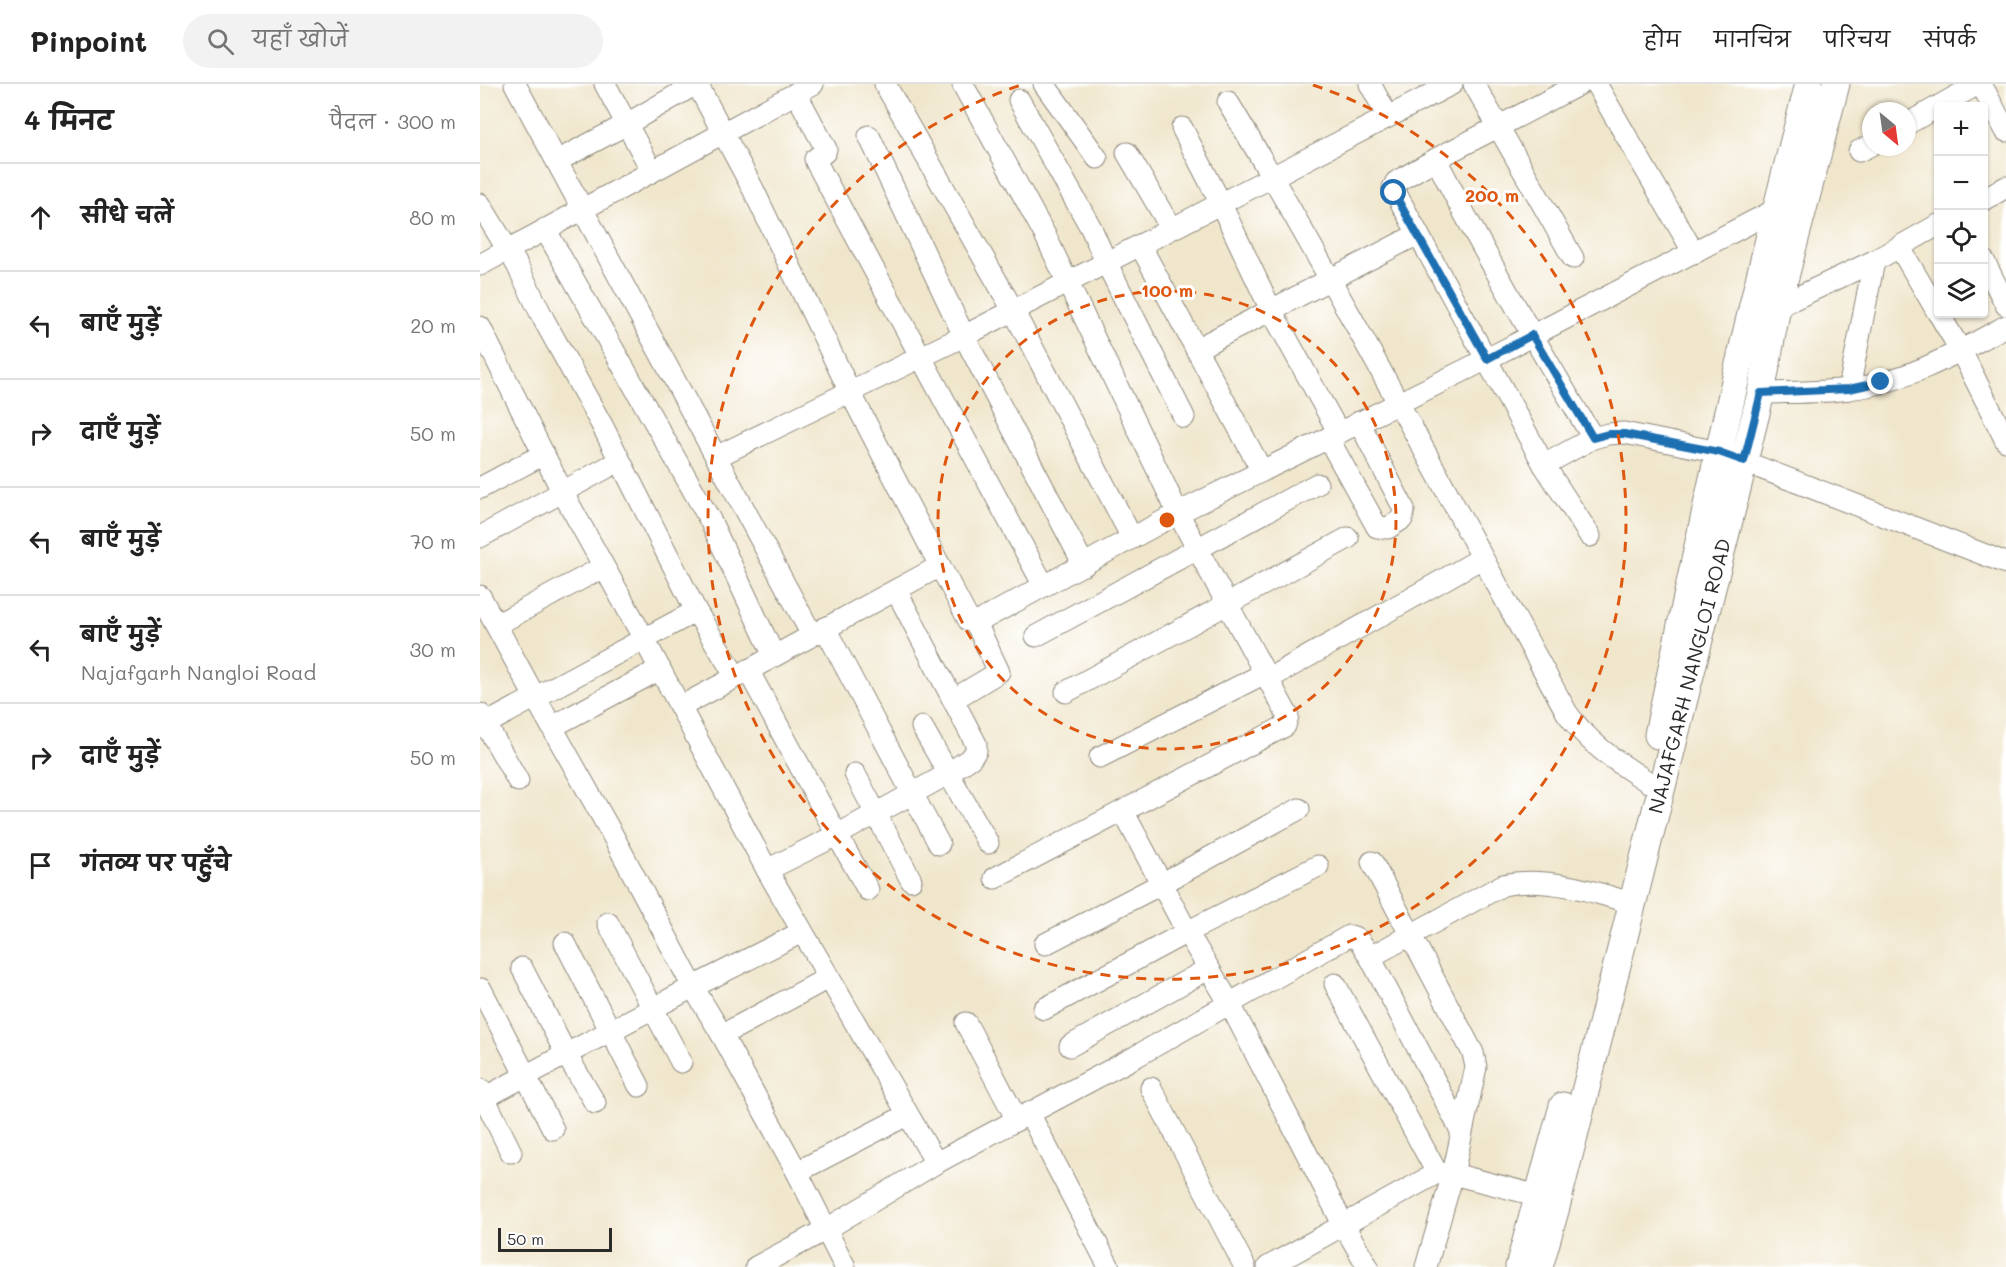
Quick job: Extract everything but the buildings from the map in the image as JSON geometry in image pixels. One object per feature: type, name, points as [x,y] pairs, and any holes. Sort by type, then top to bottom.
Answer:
[{"type":"main road","name":"NAJAFGARH NANGLOI ROAD","points":[[1539,1267],[1732,456],[1775,210],[1809,84]]},
{"type":"main road","name":"NAJAFGARH NANGLOI ROAD","points":[[1519,1267],[1625,902],[1690,576],[1732,456],[1761,393],[1777,307],[1836,84]]},
{"type":"street","points":[[515,84],[716,457],[912,792],[939,844]]},
{"type":"street","points":[[605,84],[652,171]]},
{"type":"street","points":[[557,161],[696,84],[753,189],[850,392],[940,566],[969,621],[976,623],[1178,513],[1487,359],[1775,210]]},
{"type":"street","points":[[885,84],[1014,310],[1132,538]]},
{"type":"street","points":[[1044,84],[1097,159]]},
{"type":"street","points":[[1370,84],[1388,117]]},
{"type":"street","points":[[1474,84],[1573,258]]},
{"type":"street","points":[[1580,84],[1436,159],[1396,182],[1393,188],[1545,465],[1590,536]]},
{"type":"street","points":[[1596,84],[1694,253]]},
{"type":"street","points":[[1916,119],[1980,84],[2006,131]]},
{"type":"street","points":[[963,85],[1045,235],[1178,513],[1288,716],[1285,726],[995,878]]},
{"type":"street","points":[[716,457],[1068,283],[1388,117],[1438,87]]},
{"type":"street","points":[[480,265],[805,88],[826,149],[815,159],[816,162],[1044,586]]},
{"type":"street","points":[[1019,100],[1091,228],[1184,417]]},
{"type":"street","points":[[1228,102],[1330,280],[1567,713],[1581,733],[1601,751],[1648,782]]},
{"type":"street","points":[[1182,128],[1377,527],[1388,528],[1402,519],[1404,509],[1359,422]]},
{"type":"street","points":[[869,136],[964,336],[1084,565]]},
{"type":"street","points":[[1127,153],[1172,228]]},
{"type":"street","points":[[1436,159],[1532,335],[1593,438]]},
{"type":"street","points":[[1988,197],[2006,187]]},
{"type":"street","points":[[480,204],[517,265],[544,320],[603,427],[696,611],[742,673],[868,890]]},
{"type":"street","points":[[1777,307],[1900,248],[1934,227]]},
{"type":"street","points":[[545,229],[710,520],[774,656]]},
{"type":"street","points":[[1196,349],[1418,234]]},
{"type":"street","points":[[1140,245],[1262,471]]},
{"type":"street","points":[[1900,248],[1934,305]]},
{"type":"street","points":[[1849,389],[1874,261]]},
{"type":"street","points":[[1985,264],[2006,305]]},
{"type":"street","points":[[1942,318],[2006,441]]},
{"type":"street","points":[[1761,393],[1849,389],[1881,382],[1912,373],[1961,351],[2006,326]]},
{"type":"street","points":[[480,327],[563,493],[767,870],[936,1163]]},
{"type":"street","points":[[1545,465],[1593,438],[1608,434],[1624,434],[1732,456],[2006,562]]},
{"type":"street","points":[[480,488],[544,454]]},
{"type":"street","points":[[480,537],[619,461]]},
{"type":"street","points":[[1036,636],[1317,484]]},
{"type":"street","points":[[1066,692],[1348,538]]},
{"type":"street","points":[[1100,757],[1267,676],[1482,558]]},
{"type":"street","points":[[680,707],[940,566]]},
{"type":"street","points":[[489,621],[603,567]]},
{"type":"street","points":[[767,870],[837,835],[948,773],[971,758],[976,751],[976,744],[954,699],[896,590]]},
{"type":"street","points":[[480,596],[489,621],[535,697],[612,834],[693,987],[797,1172],[845,1267]]},
{"type":"street","points":[[518,781],[482,722],[535,697],[696,611]]},
{"type":"street","points":[[954,699],[998,675],[999,672],[976,623]]},
{"type":"street","points":[[552,727],[660,669]]},
{"type":"street","points":[[922,727],[988,843]]},
{"type":"street","points":[[855,774],[911,880]]},
{"type":"street","points":[[1045,944],[1299,809]]},
{"type":"street","points":[[1123,811],[1186,932],[1230,1004],[1342,1224],[1368,1267]]},
{"type":"street","points":[[1372,862],[1473,1053],[1476,1066],[1461,1131],[1445,1173],[1426,1267]]},
{"type":"street","points":[[1044,1009],[1186,932],[1317,866]]},
{"type":"street","points":[[1370,957],[1503,885],[1531,881],[1562,886],[1625,902]]},
{"type":"street","points":[[608,923],[681,1062]]},
{"type":"street","points":[[511,1152],[481,1096],[527,1075],[802,932]]},
{"type":"street","points":[[756,1267],[825,1230],[936,1163],[1230,1004],[1350,936],[1358,939],[1370,957],[1461,1131]]},
{"type":"street","points":[[565,944],[639,1086]]},
{"type":"street","points":[[522,968],[566,1054],[595,1103]]},
{"type":"street","points":[[1070,1046],[1208,969]]},
{"type":"street","points":[[722,1035],[828,978]]},
{"type":"street","points":[[1335,984],[1445,1173]]},
{"type":"street","points":[[481,989],[553,1129]]},
{"type":"street","points":[[966,1023],[1023,1116],[1108,1267]]},
{"type":"street","points":[[1151,1088],[1245,1267]]},
{"type":"street","points":[[797,1172],[907,1116]]},
{"type":"street","points":[[1268,1267],[1342,1224],[1445,1173],[1539,1196]]},
{"type":"route","points":[[1394,193],[1487,359],[1532,335],[1593,438],[1608,434],[1624,434],[1719,452],[1744,461],[1761,393],[1849,389],[1881,382]]}]
